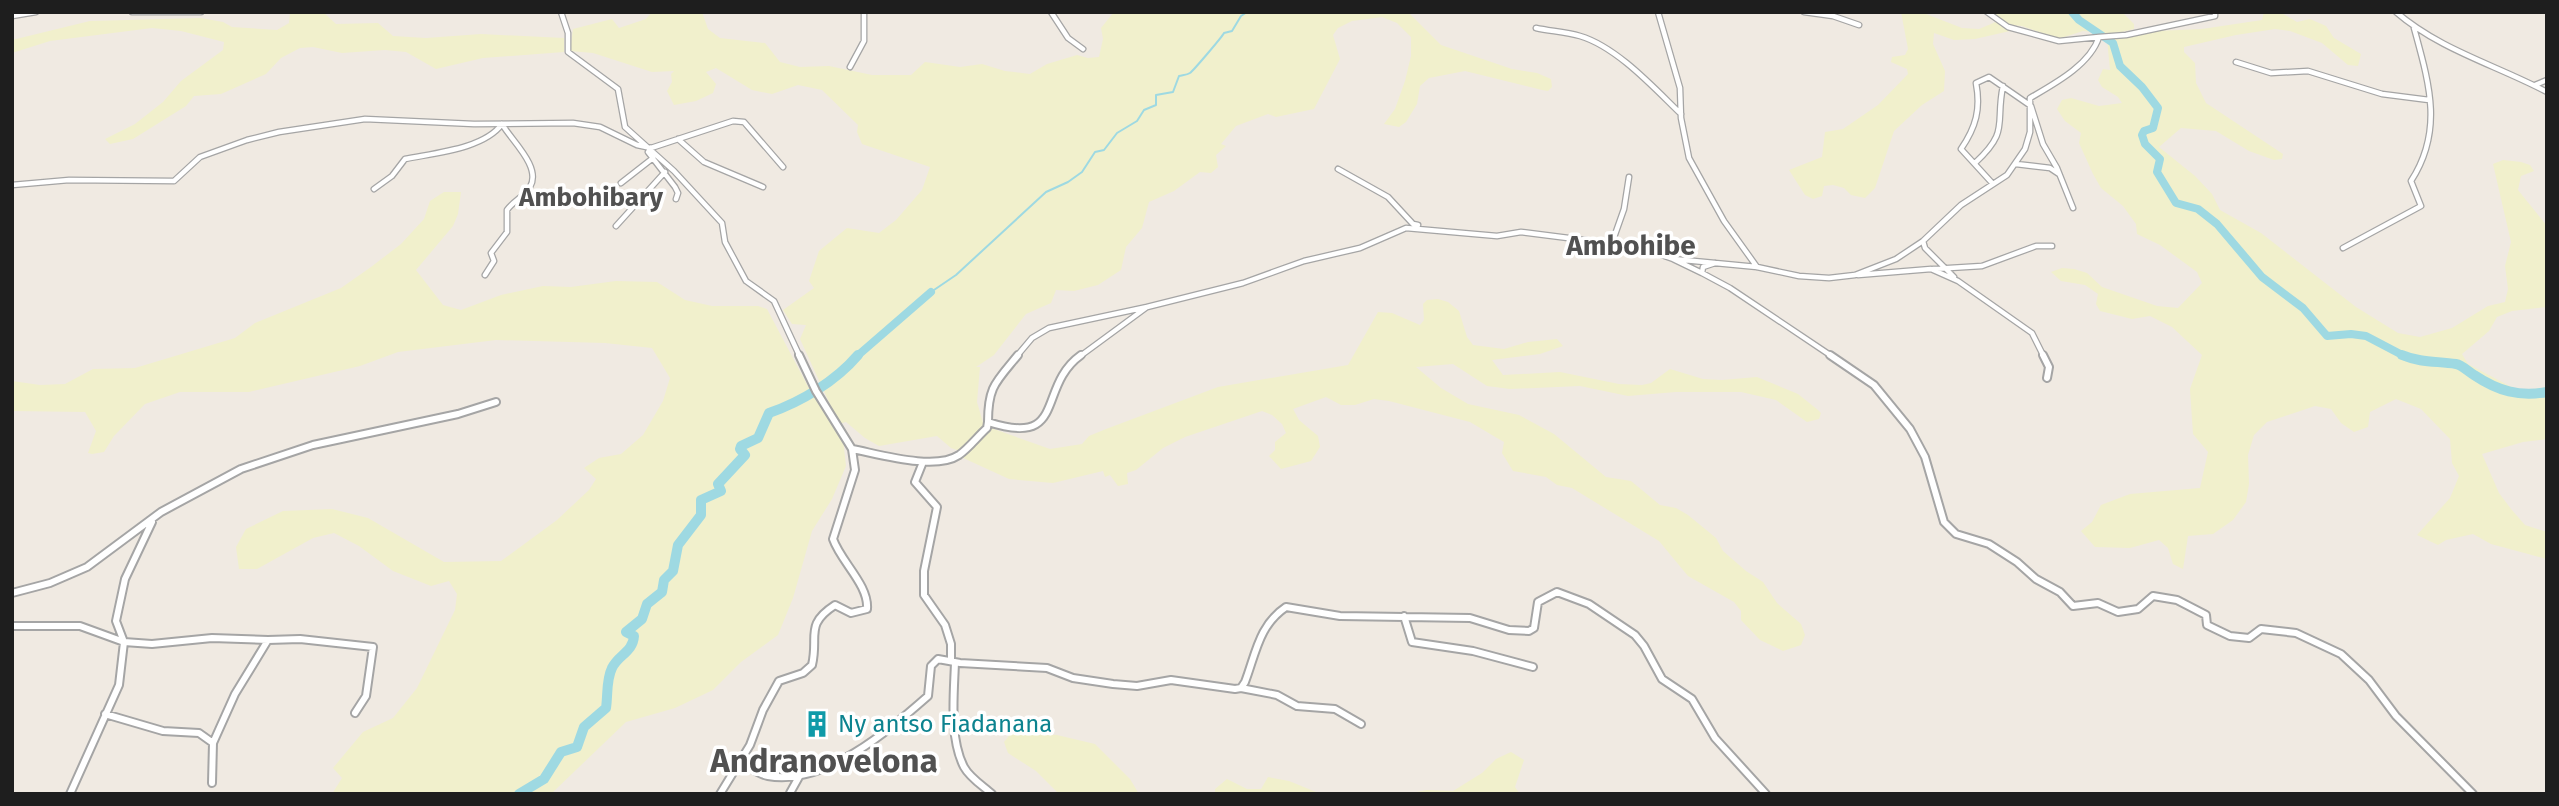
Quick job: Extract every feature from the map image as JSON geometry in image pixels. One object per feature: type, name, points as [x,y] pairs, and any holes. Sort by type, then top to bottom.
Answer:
[{"type":"street","points":[[12,16],[36,12]]},
{"type":"street","points":[[132,12],[201,12]]},
{"type":"street","points":[[561,12],[568,33],[568,52],[618,89],[625,127],[651,148],[722,223],[725,242],[746,281],[774,301],[815,389],[852,449],[855,470],[833,539],[837,550],[869,598],[867,609],[856,614],[846,613],[835,605],[825,610],[813,624],[815,653],[811,663],[806,671],[779,681],[762,710],[750,746],[720,794]]},
{"type":"street","points":[[850,67],[864,46],[867,34],[864,12]]},
{"type":"street","points":[[1051,12],[1068,38],[1083,49]]},
{"type":"street","points":[[1658,12],[1680,88],[1689,158],[1724,221],[1757,267]]},
{"type":"street","points":[[1804,12],[1833,16],[1859,25]]},
{"type":"street","points":[[1987,12],[2008,27],[2066,43],[2086,34],[2126,35],[2215,16],[2215,12]]},
{"type":"street","points":[[2396,12],[2414,28],[2441,44],[2547,92]]},
{"type":"street","points":[[1536,28],[1581,36],[1598,45],[1636,71],[1674,109],[1681,111]]},
{"type":"street","points":[[2343,248],[2421,206],[2412,181],[2429,143],[2429,80],[2414,28]]},
{"type":"street","points":[[2073,208],[2043,144],[2030,99],[2035,93],[2059,83],[2096,46],[2100,36]]},
{"type":"street","points":[[2236,62],[2271,73],[2308,71],[2382,94],[2429,100]]},
{"type":"street","points":[[1993,184],[1961,149],[1976,128],[1980,114],[1976,83],[1989,77],[2031,106]]},
{"type":"street","points":[[2535,85],[2547,80]]},
{"type":"street","points":[[1975,163],[1997,135],[2002,122],[2003,86]]},
{"type":"street","points":[[1855,275],[1896,259],[1923,241],[1961,205],[1993,184],[2016,164],[2025,149],[2030,132],[2031,106]]},
{"type":"street","points":[[12,185],[69,180],[174,181],[200,157],[247,140],[324,124],[396,118],[502,124],[573,123],[600,127],[637,145],[651,148],[733,121],[744,122],[783,167]]},
{"type":"street","points":[[374,189],[392,176],[405,159],[472,146],[486,135],[497,131],[502,124]]},
{"type":"street","points":[[485,275],[494,261],[491,253],[507,232],[506,212],[511,204],[528,193],[532,186],[533,172],[513,145],[502,124]]},
{"type":"street","points":[[678,139],[704,162],[763,187]]},
{"type":"street","points":[[651,148],[648,152],[675,187],[678,193],[676,199]]},
{"type":"street","points":[[621,183],[653,158]]},
{"type":"street","points":[[2016,164],[2050,168],[2059,174]]},
{"type":"street","points":[[1338,169],[1388,197],[1413,223],[1424,227]]},
{"type":"street","points":[[616,226],[665,172]]},
{"type":"street","points":[[1612,243],[1624,209],[1629,177]]},
{"type":"street","points":[[852,449],[923,462],[958,456],[986,428],[988,397],[994,384],[1032,338],[1049,328],[1243,283],[1304,261],[1360,248],[1406,228],[1424,227],[1497,236],[1521,232],[1639,247],[1702,273],[1832,356],[1885,396],[1910,429],[1924,457],[1944,522],[1956,534],[1989,544],[2017,562],[2036,579],[2060,592],[2073,606],[2098,603],[2118,612],[2138,609],[2153,596],[2177,600],[2206,615],[2207,625],[2230,636],[2249,638],[2260,629],[2296,632],[2341,653],[2369,680],[2396,716],[2473,794]]},
{"type":"street","points":[[1923,241],[1925,248],[1940,260],[1943,267],[1958,281],[2032,333],[2047,361],[2047,377]]},
{"type":"street","points":[[1673,259],[1718,262],[1799,276],[1829,278],[1982,266],[2036,246],[2052,246]]},
{"type":"street","points":[[1702,273],[1703,267],[1718,262]]},
{"type":"street","points":[[1931,270],[1958,281]]},
{"type":"street","points":[[988,422],[1010,431],[1025,430],[1041,421],[1051,406],[1069,365],[1147,307]]},
{"type":"street","points":[[12,593],[50,583],[88,568],[162,512],[241,469],[313,445],[458,414],[496,402]]},
{"type":"street","points":[[923,462],[915,482],[937,507],[922,574],[923,595],[934,604],[953,654],[954,703],[960,757],[970,774],[992,794]]},
{"type":"street","points":[[70,794],[120,685],[124,642],[116,621],[125,579],[153,519]]},
{"type":"street","points":[[1241,688],[1249,673],[1260,632],[1286,607],[1340,616],[1470,618],[1509,630],[1529,631],[1534,628],[1538,602],[1545,596],[1558,592],[1574,596],[1636,635],[1671,690],[1692,699],[1703,724],[1724,751],[1766,794]]},
{"type":"street","points":[[1404,616],[1412,642],[1473,651],[1533,667]]},
{"type":"street","points":[[12,626],[80,626],[124,642],[168,645],[212,638],[300,639],[373,647],[366,696],[355,713]]},
{"type":"street","points":[[212,783],[213,743],[235,694],[268,640]]},
{"type":"street","points":[[739,761],[764,775],[800,775],[850,756],[905,718],[929,693],[930,666],[934,660],[1047,668],[1073,678],[1113,684],[1137,686],[1171,680],[1241,688],[1277,695],[1297,706],[1335,709],[1361,724]]},
{"type":"street","points":[[105,714],[163,731],[199,733],[213,743]]},
{"type":"street","points":[[790,793],[800,775]]},
{"type":"green space","points":[[290,12],[323,12],[336,24],[378,23],[393,36],[426,38],[481,34],[564,38],[564,52],[483,58],[436,69],[406,52],[385,50],[342,53],[313,47],[300,48],[281,58],[266,74],[221,94],[194,96],[186,106],[133,139],[110,144],[105,139],[135,124],[163,102],[181,81],[223,50],[224,42],[181,31],[152,28],[50,41],[12,53],[12,40],[90,21],[201,18],[223,22],[232,27],[277,30],[289,23]]},
{"type":"green space","points":[[652,12],[702,12],[708,29],[720,38],[765,43],[780,62],[800,67],[829,66],[872,75],[911,75],[925,62],[960,67],[982,64],[1005,71],[1030,74],[1047,64],[1077,55],[1099,57],[1103,39],[1101,28],[1114,12],[1408,12],[1441,45],[1512,69],[1537,73],[1551,79],[1552,87],[1548,91],[1542,90],[1465,71],[1429,78],[1420,86],[1417,104],[1406,122],[1399,127],[1384,124],[1395,109],[1405,81],[1411,56],[1411,37],[1397,23],[1382,17],[1352,21],[1338,28],[1333,35],[1340,59],[1314,109],[1276,117],[1268,114],[1236,126],[1221,144],[1226,146],[1216,155],[1218,167],[1211,173],[1200,172],[1174,191],[1149,202],[1142,228],[1126,247],[1121,270],[1098,285],[1074,291],[1056,290],[1051,303],[1026,314],[994,355],[976,367],[980,367],[977,402],[984,426],[960,451],[951,448],[937,436],[879,446],[846,422],[839,424],[800,339],[806,325],[792,324],[783,310],[814,288],[809,281],[819,251],[847,228],[879,233],[896,220],[922,190],[930,167],[862,144],[857,132],[858,125],[822,90],[798,85],[772,94],[752,90],[716,68],[706,72],[716,84],[713,93],[696,101],[674,105],[667,91],[674,71],[652,72],[593,53],[570,51],[573,29],[612,19],[619,28],[646,19]]},
{"type":"green space","points":[[1901,12],[1921,12],[1962,28],[1979,29],[1998,21],[2010,31],[1975,39],[1954,40],[1934,33],[1933,44],[1945,71],[1944,91],[1922,105],[1894,131],[1875,188],[1865,198],[1851,195],[1844,188],[1824,186],[1822,196],[1813,199],[1805,195],[1789,170],[1822,157],[1825,132],[1843,129],[1878,105],[1908,74],[1907,69],[1891,62],[1892,57],[1905,55],[1908,49]]},
{"type":"green space","points":[[2122,12],[2134,24],[2134,29],[2114,34],[2083,31],[2058,39],[2022,26],[2009,25],[1994,13]]},
{"type":"green space","points":[[2264,12],[2280,12],[2297,22],[2310,19],[2326,26],[2334,38],[2361,54],[2358,66],[2348,65],[2322,43],[2290,31],[2275,29],[2184,47],[2184,52],[2195,63],[2196,83],[2206,103],[2283,154],[2282,159],[2274,160],[2249,151],[2216,131],[2181,128],[2159,147],[2195,176],[2212,194],[2220,210],[2261,233],[2356,307],[2398,333],[2420,337],[2452,328],[2488,306],[2505,302],[2508,289],[2505,266],[2511,242],[2493,164],[2503,160],[2521,162],[2530,165],[2534,171],[2521,176],[2518,190],[2547,226],[2547,307],[2512,311],[2497,317],[2489,331],[2462,354],[2468,364],[2519,391],[2547,387],[2547,439],[2523,442],[2482,454],[2499,493],[2511,509],[2525,525],[2547,532],[2547,559],[2491,544],[2473,534],[2446,540],[2438,545],[2417,535],[2450,498],[2459,476],[2452,463],[2450,439],[2421,409],[2396,399],[2370,412],[2368,427],[2354,432],[2341,423],[2331,409],[2315,406],[2267,422],[2254,435],[2248,455],[2249,484],[2246,502],[2233,520],[2213,534],[2188,536],[2183,569],[2173,564],[2168,548],[2159,540],[2130,548],[2095,547],[2081,531],[2092,522],[2101,505],[2130,494],[2200,488],[2208,452],[2193,434],[2190,389],[2202,355],[2172,327],[2150,316],[2132,319],[2100,311],[2096,304],[2098,294],[2085,285],[2061,281],[2051,272],[2062,268],[2074,269],[2087,273],[2102,287],[2157,306],[2178,308],[2202,283],[2197,272],[2160,245],[2137,234],[2136,224],[2123,206],[2101,188],[2093,174],[2079,143],[2081,133],[2065,121],[2057,109],[2062,100],[2071,98],[2099,106],[2122,103],[2118,97],[2102,87],[2098,80],[2103,69],[2110,70],[2107,39],[2133,32],[2202,29],[2262,20]]},
{"type":"green space","points":[[444,192],[461,192],[458,214],[453,226],[416,270],[443,305],[461,310],[501,295],[543,286],[571,287],[616,281],[657,282],[685,300],[712,306],[758,306],[767,309],[812,394],[843,439],[846,466],[832,499],[812,531],[793,598],[778,635],[741,662],[713,690],[675,708],[626,722],[551,794],[332,794],[342,778],[333,768],[363,732],[393,718],[417,688],[455,610],[457,594],[449,581],[431,586],[393,571],[359,546],[334,533],[313,538],[257,569],[239,569],[236,547],[246,529],[283,511],[332,509],[368,518],[444,562],[501,561],[557,520],[589,490],[596,479],[584,468],[599,458],[621,454],[643,435],[663,401],[670,378],[652,348],[605,343],[496,340],[398,352],[360,366],[249,392],[180,392],[145,404],[114,436],[104,452],[92,454],[88,453],[96,431],[85,412],[12,411],[12,381],[40,385],[65,384],[93,369],[135,368],[235,338],[255,323],[341,288],[401,244],[424,219],[430,201]]},
{"type":"green space","points":[[1427,300],[1448,302],[1459,311],[1467,337],[1473,345],[1504,349],[1528,342],[1557,339],[1563,346],[1540,354],[1492,360],[1503,375],[1560,372],[1619,384],[1642,385],[1651,383],[1670,369],[1703,379],[1757,377],[1798,394],[1818,410],[1821,413],[1819,419],[1807,422],[1776,400],[1741,392],[1676,392],[1628,396],[1580,386],[1510,389],[1487,386],[1453,364],[1416,367],[1441,388],[1468,404],[1519,415],[1554,434],[1606,477],[1631,481],[1660,505],[1676,508],[1688,515],[1716,538],[1723,551],[1763,582],[1777,603],[1801,624],[1805,635],[1801,645],[1783,651],[1760,640],[1741,620],[1741,611],[1734,602],[1688,576],[1659,541],[1572,488],[1557,485],[1546,477],[1513,471],[1502,453],[1504,442],[1470,422],[1389,401],[1374,399],[1355,405],[1341,405],[1326,397],[1293,409],[1299,420],[1318,436],[1320,447],[1311,461],[1281,469],[1269,456],[1275,450],[1275,442],[1286,433],[1282,424],[1262,411],[1185,437],[1163,448],[1136,470],[1127,473],[1128,484],[1118,486],[1110,475],[1105,477],[1103,471],[1053,483],[1009,479],[961,457],[991,428],[1050,449],[1082,444],[1089,436],[1218,387],[1348,365],[1378,312],[1392,313],[1420,325],[1424,320],[1423,304]]},
{"type":"green space","points":[[1012,732],[1057,735],[1095,744],[1130,779],[1139,794],[1059,794],[1036,771],[1008,753],[1004,742]]},
{"type":"green space","points":[[1511,752],[1524,760],[1515,787],[1520,794],[1406,794],[1427,790],[1453,791],[1482,773],[1496,759]]},
{"type":"green space","points":[[1268,777],[1289,781],[1321,794],[1215,794],[1215,789],[1227,779],[1247,789],[1261,789]]},
{"type":"waterway","points":[[931,292],[956,275],[1046,192],[1082,172],[1095,152],[1104,150],[1117,133],[1137,121],[1144,110],[1156,105],[1156,95],[1173,92],[1179,76],[1190,73],[1224,33],[1232,31],[1241,16],[1247,12]]},
{"type":"waterway","points":[[2072,12],[2079,20],[2113,43],[2120,66],[2142,87],[2158,108],[2153,128],[2144,131],[2142,135],[2145,144],[2160,159],[2157,172],[2176,203],[2198,209],[2217,224],[2262,277],[2303,308],[2327,336],[2366,336],[2403,355]]},
{"type":"waterway","points":[[857,356],[931,292]]},
{"type":"waterway","points":[[2403,355],[2422,361],[2458,365],[2500,389],[2527,394],[2547,392]]},
{"type":"waterway","points":[[519,794],[544,779],[561,752],[577,747],[584,727],[606,708],[610,673],[633,641],[634,636],[626,632],[642,619],[647,604],[662,592],[664,580],[673,571],[678,545],[701,515],[701,500],[721,491],[718,484],[745,455],[740,449],[741,446],[758,438],[769,413],[817,390],[857,356]]},
{"type":"place","name":"Ny antso Fiadanana","points":[[817,724]]},
{"type":"district","name":"Ambohibary","points":[[591,197]]},
{"type":"district","name":"Ambohibe","points":[[1631,245]]},
{"type":"district","name":"Andranovelona","points":[[824,761]]}]
